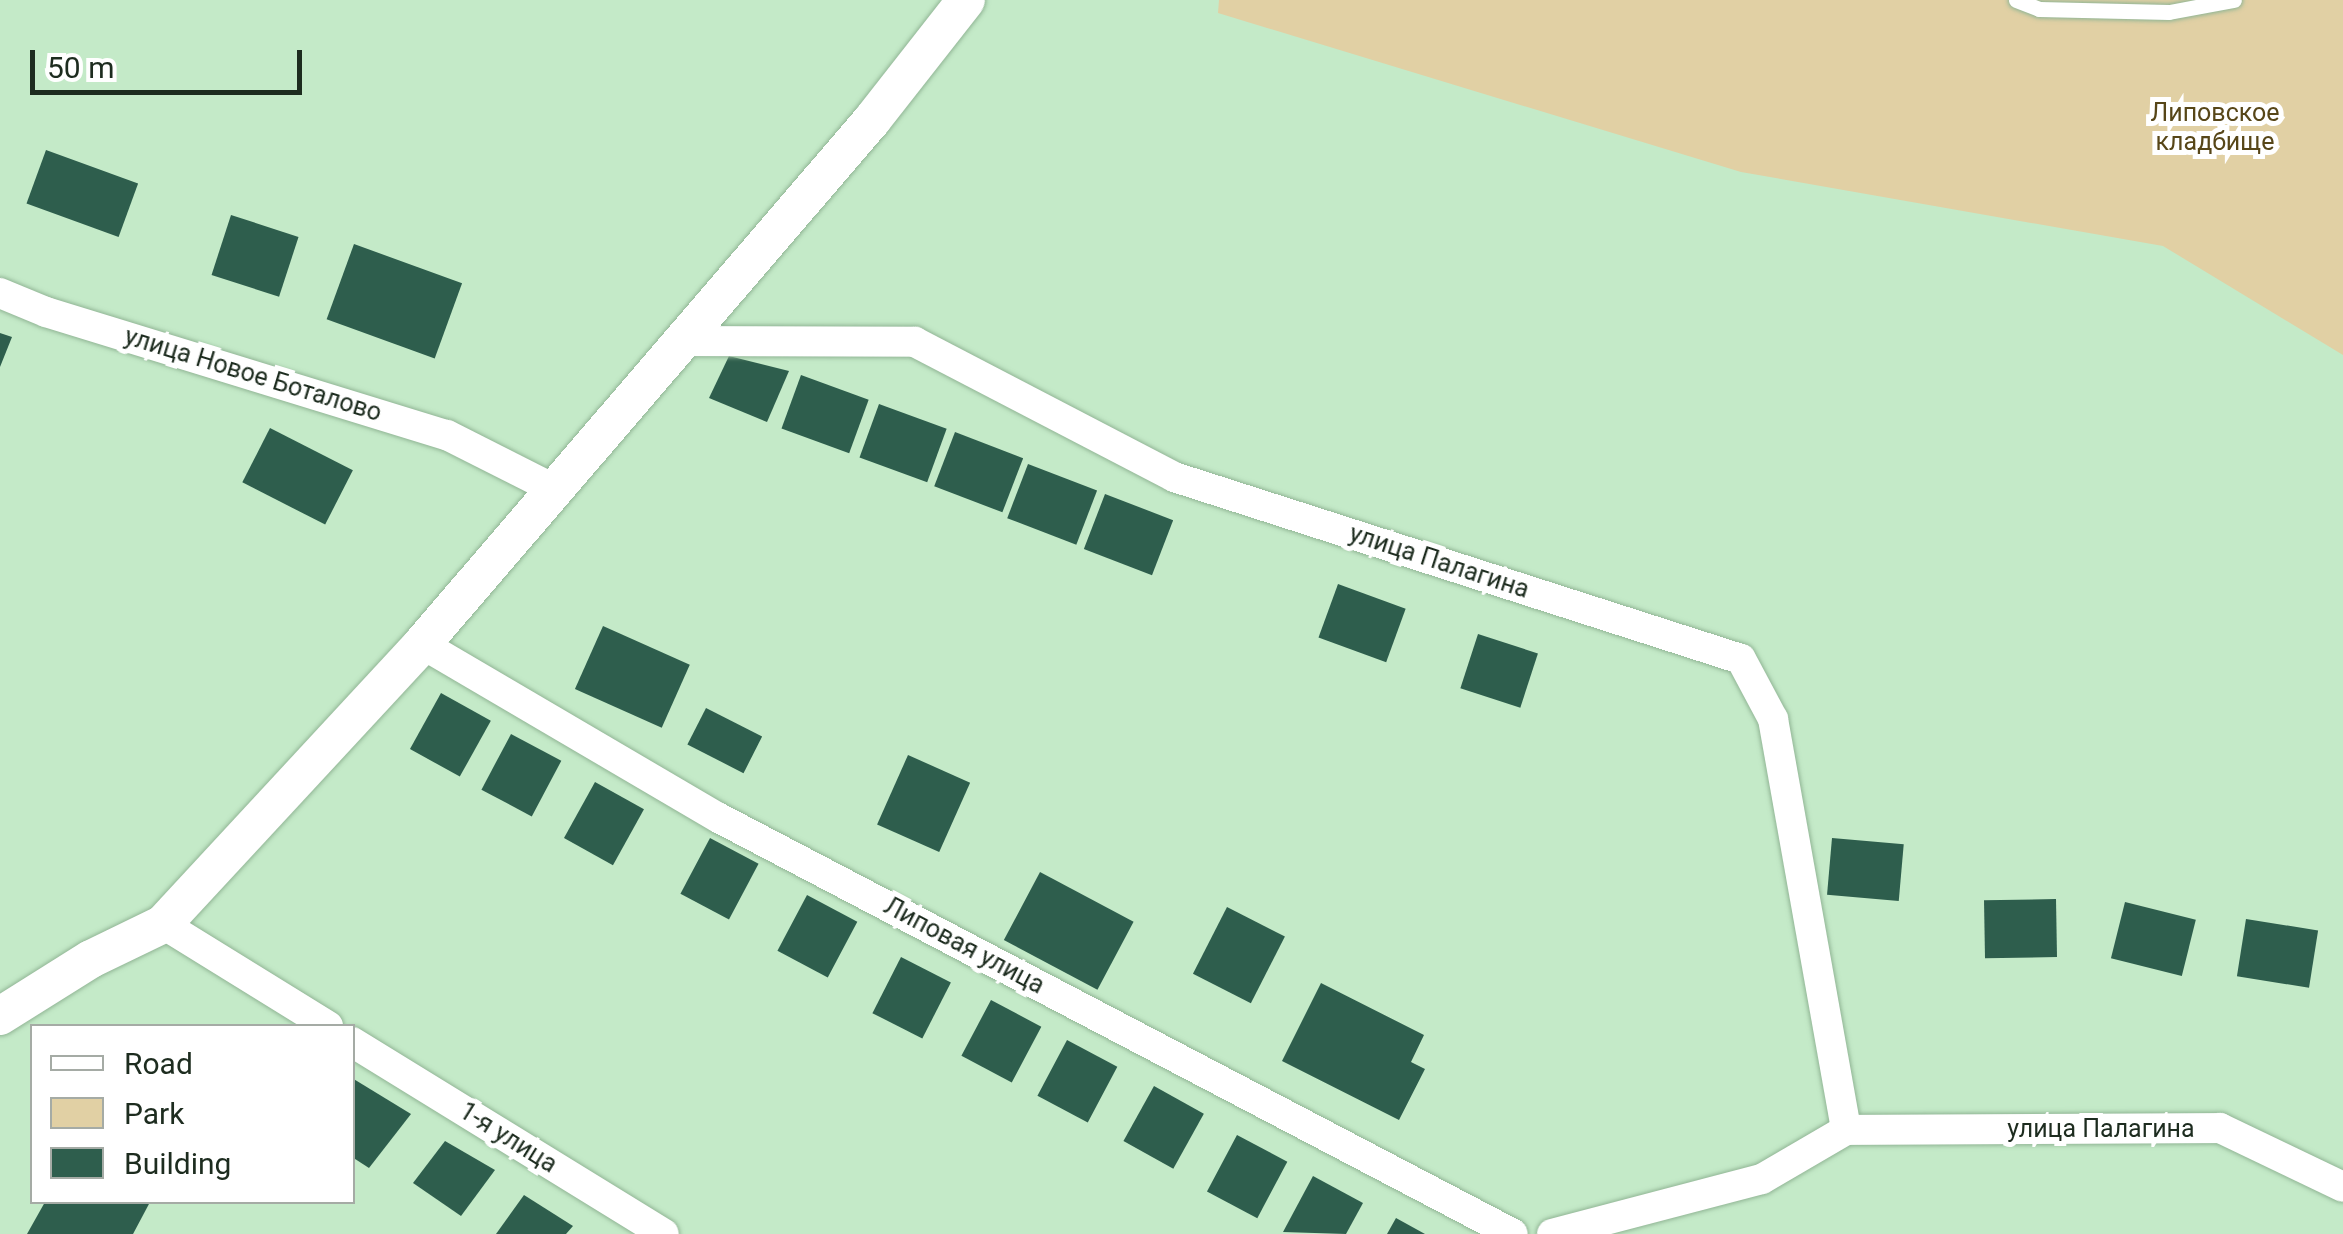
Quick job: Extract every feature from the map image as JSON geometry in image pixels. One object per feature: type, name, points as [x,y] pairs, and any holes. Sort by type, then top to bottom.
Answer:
[{"type":"street","points":[[0,1016],[90,958],[163,924],[422,644],[872,120],[966,0]]},
{"type":"street","name":"улица Новое Боталово","points":[[0,293],[46,312],[447,434],[554,489]]},
{"type":"street","name":"улица Палагина","points":[[682,341],[915,342],[1174,477],[1741,659],[1773,719],[1846,1130]]},
{"type":"street","name":"Липовая улица","points":[[422,644],[719,818],[1513,1234]]},
{"type":"street","points":[[163,924],[325,1024]]},
{"type":"street","name":"1-я улица","points":[[355,1044],[664,1234]]},
{"type":"street","name":"улица Палагина","points":[[1552,1234],[1762,1179],[1846,1130],[2220,1128],[2343,1187]]},
{"type":"lane","points":[[2016,0],[2039,9],[2169,12],[2234,0]]},
{"type":"green space","name":"Липовское кладбище","points":[[1219,0],[2343,0],[2343,355],[2163,246],[1741,172],[1218,13]]},
{"type":"building","points":[[46,150],[138,184],[119,237],[27,204]]},
{"type":"building","points":[[231,215],[299,237],[279,297],[212,275]]},
{"type":"building","points":[[354,244],[462,283],[435,359],[327,319]]},
{"type":"building","points":[[0,333],[12,337],[0,367]]},
{"type":"building","points":[[729,356],[789,371],[767,422],[709,398]]},
{"type":"building","points":[[801,375],[869,400],[849,453],[782,429]]},
{"type":"building","points":[[879,404],[947,429],[927,482],[860,458]]},
{"type":"building","points":[[270,428],[353,470],[325,525],[242,482]]},
{"type":"building","points":[[955,432],[1023,458],[1002,512],[934,486]]},
{"type":"building","points":[[1028,464],[1097,491],[1076,545],[1007,518]]},
{"type":"building","points":[[1105,494],[1173,520],[1152,575],[1084,549]]},
{"type":"building","points":[[1338,584],[1406,609],[1386,662],[1319,638]]},
{"type":"building","points":[[603,626],[690,665],[662,728],[575,689]]},
{"type":"building","points":[[1478,634],[1538,653],[1520,708],[1460,688]]},
{"type":"building","points":[[441,693],[491,721],[460,777],[410,749]]},
{"type":"building","points":[[706,708],[762,737],[744,773],[687,745]]},
{"type":"building","points":[[511,734],[561,761],[532,816],[481,790]]},
{"type":"building","points":[[908,755],[970,783],[939,852],[877,824]]},
{"type":"building","points":[[595,782],[644,809],[613,865],[564,838]]},
{"type":"building","points":[[710,838],[759,864],[729,919],[680,894]]},
{"type":"building","points":[[1832,838],[1904,844],[1899,901],[1827,895]]},
{"type":"building","points":[[1040,872],[1134,922],[1097,990],[1004,940]]},
{"type":"building","points":[[807,895],[857,922],[828,977],[777,951]]},
{"type":"building","points":[[2056,899],[2057,957],[1985,958],[1984,900]]},
{"type":"building","points":[[2125,902],[2196,920],[2182,976],[2111,958]]},
{"type":"building","points":[[1227,907],[1285,937],[1251,1003],[1193,974]]},
{"type":"building","points":[[2246,919],[2318,930],[2309,988],[2237,976]]},
{"type":"building","points":[[901,957],[951,982],[922,1039],[872,1013]]},
{"type":"building","points":[[1321,983],[1424,1035],[1411,1062],[1425,1069],[1399,1120],[1282,1061]]},
{"type":"building","points":[[991,1000],[1041,1027],[1012,1082],[961,1056]]},
{"type":"building","points":[[1067,1040],[1117,1067],[1088,1122],[1037,1096]]},
{"type":"building","points":[[355,1080],[411,1114],[369,1168],[355,1159]]},
{"type":"building","points":[[1154,1086],[1204,1114],[1173,1169],[1123,1141]]},
{"type":"building","points":[[1237,1135],[1287,1162],[1257,1218],[1207,1192]]},
{"type":"building","points":[[445,1141],[495,1170],[461,1216],[413,1183]]},
{"type":"building","points":[[1313,1176],[1363,1203],[1346,1234],[1283,1232]]},
{"type":"building","points":[[524,1195],[573,1226],[566,1234],[496,1234]]},
{"type":"building","points":[[44,1204],[149,1204],[133,1234],[27,1234]]},
{"type":"building","points":[[1396,1218],[1425,1234],[1387,1234]]}]
